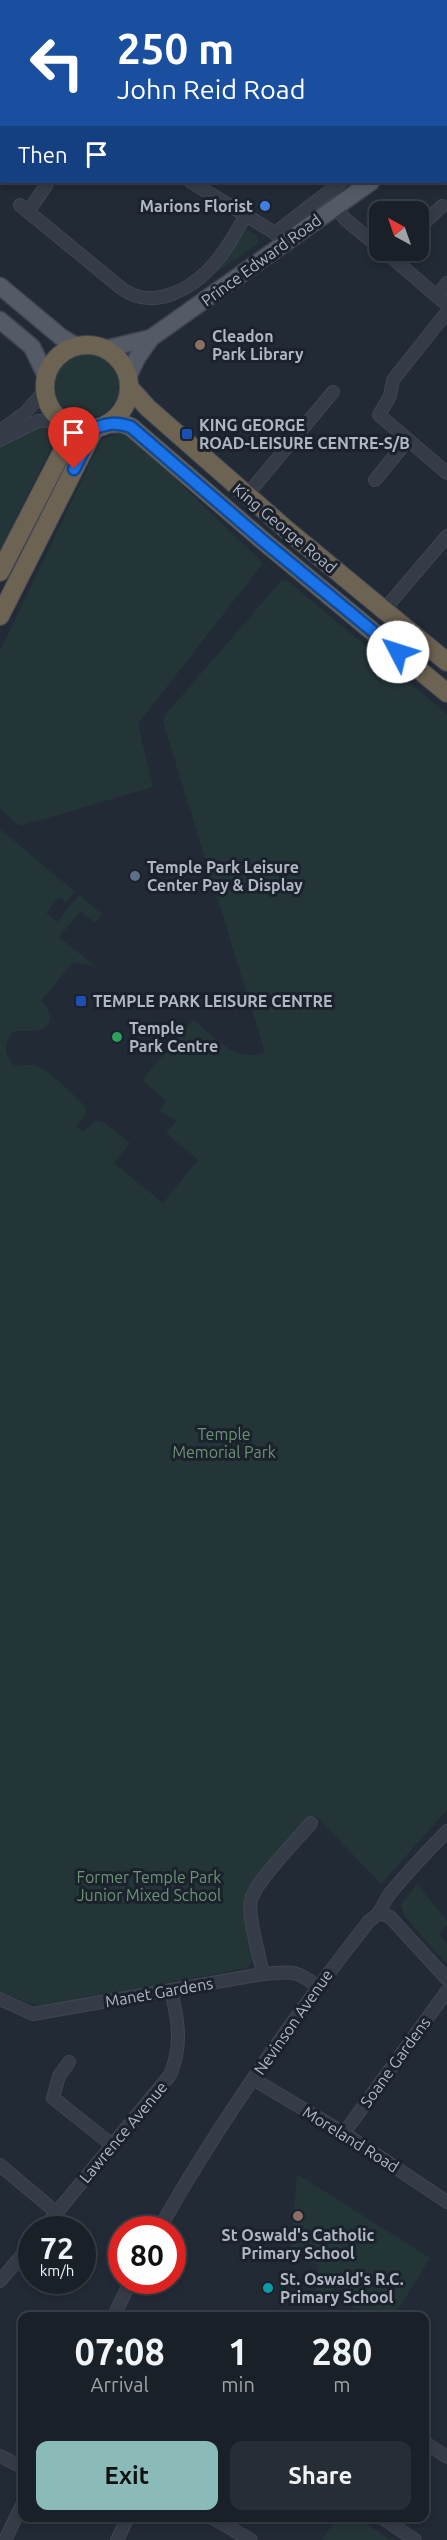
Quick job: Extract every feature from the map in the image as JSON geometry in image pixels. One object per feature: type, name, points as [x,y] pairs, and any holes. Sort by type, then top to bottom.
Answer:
[{"type":"highway","points":[[0,616],[101,426],[124,407],[128,382],[119,360],[105,349],[96,346],[76,346],[63,352],[52,363],[46,383],[47,402],[63,422],[75,428],[101,426]]},
{"type":"highway","name":"King George Road","points":[[128,382],[148,408],[247,495],[447,662]]},
{"type":"highway","points":[[0,572],[67,442],[63,422]]},
{"type":"highway","name":"King George Road","points":[[101,426],[120,423],[131,427],[275,552],[447,693]]},
{"type":"highway","points":[[349,611],[363,593]]},
{"type":"main road","name":"Prince Edward Road","points":[[128,382],[137,358],[151,338],[279,238],[335,207],[370,183]]},
{"type":"main road","points":[[0,286],[61,337],[76,346]]},
{"type":"main road","points":[[0,320],[32,347],[46,383]]},
{"type":"main road","name":"Prince Edward Road","points":[[105,349],[151,338]]},
{"type":"street","points":[[193,183],[279,238],[340,183]]},
{"type":"street","points":[[47,184],[24,208],[130,294],[148,299],[167,296],[206,272],[220,256],[246,215]]},
{"type":"street","points":[[429,219],[442,206]]},
{"type":"street","points":[[335,207],[346,220],[369,239]]},
{"type":"street","points":[[403,261],[447,305]]},
{"type":"street","points":[[437,296],[447,283]]},
{"type":"street","points":[[447,312],[393,380],[390,396],[378,415],[447,473]]},
{"type":"street","points":[[0,431],[25,413],[46,383]]},
{"type":"street","points":[[247,495],[333,392]]},
{"type":"street","points":[[0,440],[38,421],[63,422]]},
{"type":"street","points":[[375,480],[408,440]]},
{"type":"street","points":[[384,610],[447,536]]},
{"type":"street","points":[[263,1974],[250,1900],[257,1887],[311,1822]]},
{"type":"street","name":"Nevinson Avenue","points":[[166,2216],[204,2150],[317,1986],[369,1921],[380,1913],[388,1898],[420,1859],[447,1831]]},
{"type":"street","points":[[380,1913],[390,1917],[447,1979]]},
{"type":"street","name":"Manet Gardens","points":[[0,1999],[33,2014],[263,1974],[288,1972],[301,1974],[317,1986]]},
{"type":"street","name":"Lawrence Avenue","points":[[54,2216],[170,2075],[177,2059],[179,2039],[171,1990]]},
{"type":"street","name":"Soane Gardens","points":[[344,2133],[447,1991]]},
{"type":"street","points":[[69,2062],[55,2084],[53,2098],[112,2145]]},
{"type":"street","name":"Moreland Road","points":[[253,2079],[344,2133],[447,2202]]},
{"type":"street","points":[[0,2165],[57,2212]]},
{"type":"street","points":[[0,2281],[18,2260]]},
{"type":"street","points":[[116,2312],[124,2294]]},
{"type":"street","points":[[429,2445],[446,2456]]},
{"type":"street","points":[[0,2456],[18,2465]]},
{"type":"street","points":[[5,2540],[18,2513]]},
{"type":"street","points":[[117,2540],[126,2522]]},
{"type":"street","points":[[220,2522],[251,2540]]},
{"type":"street","points":[[388,2522],[415,2540]]},
{"type":"green space","points":[[247,230],[256,235],[259,243],[208,278],[240,234]]},
{"type":"green space","points":[[81,354],[93,354],[110,363],[117,374],[119,386],[117,398],[110,409],[93,418],[81,418],[69,413],[60,404],[55,392],[55,380],[60,368],[69,359]]},
{"type":"green space","points":[[38,426],[51,426],[57,430],[56,438],[0,550],[0,445]]},
{"type":"green space","points":[[120,432],[139,444],[263,563],[138,724],[153,787],[20,826],[0,809],[0,651],[101,440]]},
{"type":"green space","name":"Temple Memorial Park","points":[[282,580],[288,581],[447,714],[447,1810],[381,1884],[315,1815],[255,1883],[254,1959],[247,1968],[43,2006],[28,2003],[0,1991],[0,829],[75,892],[66,902],[59,897],[46,913],[57,922],[79,895],[102,914],[95,923],[81,911],[59,937],[95,966],[73,962],[41,1001],[49,1012],[49,1023],[41,1029],[13,1032],[6,1045],[7,1053],[15,1066],[40,1067],[76,1097],[86,1108],[85,1115],[77,1126],[83,1131],[96,1121],[105,1123],[130,1143],[114,1163],[163,1203],[198,1160],[166,1133],[176,1121],[159,1110],[166,1101],[142,1080],[193,1020],[235,1052],[254,1055],[265,1052],[163,722],[165,715]]},
{"type":"green space","points":[[417,1884],[447,1921],[447,1925],[439,1934],[447,1944],[447,1964],[405,1917],[401,1905]]},
{"type":"green space","points":[[297,2174],[430,2258],[396,2312],[361,2312],[361,2309],[353,2308],[354,2289],[333,2287],[333,2293],[316,2292],[318,2264],[305,2262],[306,2252],[291,2251]]},
{"type":"green space","points":[[334,2522],[363,2522],[390,2540],[322,2540]]},
{"type":"place","name":"Marions Florist","points":[[265,206]]},
{"type":"place","name":"Cleadon Park Library","points":[[200,345]]},
{"type":"place","name":"KING GEORGE ROAD-LEISURE CENTRE-S/B","points":[[187,434]]},
{"type":"place","name":"Temple Park Leisure Center Pay & Display","points":[[135,876]]},
{"type":"place","name":"TEMPLE PARK LEISURE CENTRE","points":[[81,1001]]},
{"type":"place","name":"Temple Park Centre","points":[[117,1037]]},
{"type":"place","name":"St Oswald's Catholic Primary School","points":[[298,2216]]},
{"type":"place","name":"St. Oswald's R.C. Primary School","points":[[268,2288]]},
{"type":"route","points":[[74,469],[95,428],[120,423],[131,427],[297,570],[398,652]]},
{"type":"park label","name":"Former Temple Park Junior Mixed School","points":[[149,1886]]}]
